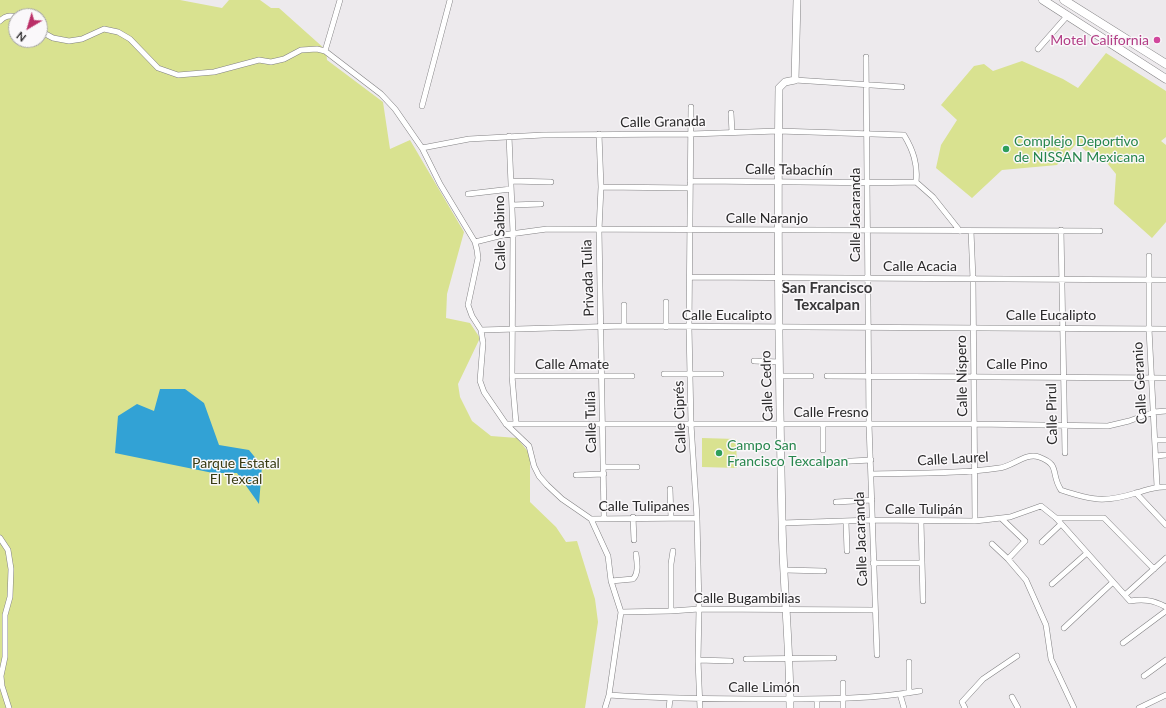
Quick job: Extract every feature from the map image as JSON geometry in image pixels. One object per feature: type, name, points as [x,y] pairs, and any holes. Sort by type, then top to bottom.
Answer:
[{"type":"main road","points":[[1043,0],[1165,77]]},
{"type":"main road","points":[[1064,0],[1166,64]]},
{"type":"street","points":[[325,51],[340,0]]},
{"type":"street","points":[[422,106],[450,0]]},
{"type":"street","points":[[796,0],[795,80],[902,87]]},
{"type":"street","points":[[1038,49],[1068,15]]},
{"type":"street","points":[[48,35],[53,38],[69,41],[82,39],[104,29],[118,32],[130,39],[158,68],[178,75],[214,72],[259,60],[271,62],[301,50],[317,49],[325,51],[381,94],[395,109],[422,148],[440,184],[475,242],[478,258],[468,305],[472,316],[481,330],[483,343],[480,381],[484,392],[506,424],[529,446],[534,466],[547,485],[562,499],[591,519],[608,556],[611,581],[621,612],[605,708]]},
{"type":"street","name":"Calle Jacaranda","points":[[866,57],[868,376],[874,563],[874,610],[877,655]]},
{"type":"street","name":"Calle Cedro","points":[[790,708],[787,610],[782,523],[778,327],[778,131],[779,88],[785,82],[795,80]]},
{"type":"street","name":"Calle Ciprés","points":[[691,107],[689,327],[691,424],[697,518],[699,609],[698,660],[700,708]]},
{"type":"street","points":[[731,114],[732,132]]},
{"type":"street","name":"Calle Granada","points":[[422,148],[469,139],[509,136],[691,134],[778,131],[904,135],[916,161],[916,182]]},
{"type":"street","points":[[599,134],[599,230]]},
{"type":"street","name":"Calle Sabino","points":[[509,136],[513,233],[512,376],[516,423]]},
{"type":"street","points":[[511,181],[551,182]]},
{"type":"street","name":"Calle Tabachín","points":[[690,181],[866,183],[916,182]]},
{"type":"street","points":[[916,182],[933,197],[960,231]]},
{"type":"street","points":[[600,187],[690,188]]},
{"type":"street","points":[[468,194],[511,189]]},
{"type":"street","points":[[512,205],[541,204]]},
{"type":"street","name":"Calle Naranjo","points":[[475,242],[513,233],[547,229],[690,231],[778,229],[1100,231]]},
{"type":"street","name":"Privada Tulia","points":[[599,230],[602,326]]},
{"type":"street","name":"Calle Pirul","points":[[1061,230],[1063,425],[1065,453]]},
{"type":"street","name":"Calle Níspero","points":[[971,231],[974,327],[976,521]]},
{"type":"street","name":"Calle Geranio","points":[[1150,256],[1149,328],[1157,486]]},
{"type":"street","name":"Calle Acacia","points":[[690,277],[1166,280]]},
{"type":"street","points":[[666,302],[666,326]]},
{"type":"street","points":[[624,305],[624,326]]},
{"type":"street","name":"Calle Eucalipto","points":[[481,330],[602,326],[1062,327],[1166,329]]},
{"type":"street","name":"Calle Tulia","points":[[602,326],[604,518]]},
{"type":"street","points":[[754,361],[779,362]]},
{"type":"street","points":[[664,374],[721,374]]},
{"type":"street","name":"Calle Amate","points":[[512,376],[632,376]]},
{"type":"street","points":[[779,376],[811,376]]},
{"type":"street","name":"Calle Pino","points":[[828,376],[1166,378]]},
{"type":"street","name":"Calle Fresno","points":[[506,424],[975,424],[1108,426],[1129,421],[1154,412],[1166,411]]},
{"type":"street","points":[[823,424],[823,450]]},
{"type":"street","points":[[1155,440],[1166,440]]},
{"type":"street","points":[[1156,456],[1166,455]]},
{"type":"street","name":"Calle Laurel","points":[[870,474],[975,472],[1004,468],[1026,457],[1037,456],[1051,462],[1055,468],[1054,476],[1060,490],[1091,499],[1102,500],[1136,493]]},
{"type":"street","points":[[833,462],[870,460]]},
{"type":"street","points":[[604,467],[637,467]]},
{"type":"street","points":[[576,475],[604,474]]},
{"type":"street","points":[[1166,487],[1157,486],[1136,493],[1166,525]]},
{"type":"street","points":[[670,490],[671,518]]},
{"type":"street","points":[[836,502],[872,500]]},
{"type":"street","name":"Calle Tulipán","points":[[782,523],[872,520],[976,521],[1002,519],[1041,506],[1056,518]]},
{"type":"street","points":[[633,518],[634,540]]},
{"type":"street","name":"Calle Tulipanes","points":[[591,519],[697,518]]},
{"type":"street","points":[[1056,518],[1104,518],[1154,569]]},
{"type":"street","points":[[1056,518],[1130,601],[1144,600],[1156,602],[1166,607]]},
{"type":"street","points":[[1002,519],[1026,541],[1008,559]]},
{"type":"street","points":[[920,521],[923,601]]},
{"type":"street","points":[[846,522],[846,551]]},
{"type":"street","points":[[1042,542],[1061,524]]},
{"type":"street","points":[[0,538],[8,550],[11,570],[10,597],[5,615],[5,657],[1,676],[2,686],[9,708]]},
{"type":"street","points":[[992,544],[1008,559],[1026,580],[1046,625],[1051,659],[1074,708]]},
{"type":"street","points":[[671,611],[671,564],[673,551]]},
{"type":"street","points":[[1052,584],[1087,553]]},
{"type":"street","points":[[611,581],[633,579],[636,576],[636,554]]},
{"type":"street","points":[[1125,596],[1166,558]]},
{"type":"street","points":[[874,563],[921,563]]},
{"type":"street","points":[[784,570],[824,571]]},
{"type":"street","points":[[1064,628],[1113,582]]},
{"type":"street","name":"Calle Bugambilias","points":[[621,612],[699,609],[874,610]]},
{"type":"street","points":[[1123,643],[1166,611]]},
{"type":"street","points":[[965,708],[962,702],[983,679],[1017,656]]},
{"type":"street","points":[[746,659],[834,658]]},
{"type":"street","points":[[698,660],[731,661]]},
{"type":"street","points":[[1144,676],[1166,660]]},
{"type":"street","points":[[909,662],[909,693]]},
{"type":"street","points":[[843,683],[843,708]]},
{"type":"street","name":"Calle Limón","points":[[608,695],[700,700],[817,699],[900,694],[920,691]]},
{"type":"street","points":[[900,694],[904,708]]},
{"type":"street","points":[[1012,696],[1018,708]]},
{"type":"street","points":[[1139,708],[1166,697]]},
{"type":"street","points":[[670,699],[670,708]]},
{"type":"street","points":[[817,699],[817,708]]},
{"type":"green space","name":"Parque Estatal El Texcal","points":[[0,0],[180,0],[222,8],[229,0],[260,0],[271,8],[279,8],[326,50],[327,60],[383,102],[390,149],[410,140],[464,232],[447,294],[446,318],[470,323],[480,338],[458,384],[460,397],[472,421],[491,436],[517,438],[530,454],[530,502],[556,527],[566,542],[577,541],[595,599],[598,622],[585,708],[0,708]]},
{"type":"green space","name":"Complejo Deportivo de NISSAN Mexicana","points":[[1106,53],[1166,91],[1166,137],[1161,141],[1166,145],[1166,222],[1152,238],[1114,204],[1116,174],[1098,152],[1088,153],[1077,143],[1057,165],[1002,170],[972,198],[936,168],[941,145],[957,120],[941,105],[974,66],[984,64],[993,71],[1022,61],[1063,79],[1078,88]]},
{"type":"green space","name":"Campo San Francisco Texcalpan","points":[[702,438],[736,439],[737,468],[702,467]]},
{"type":"water","points":[[160,389],[185,389],[204,403],[219,445],[249,450],[262,466],[259,504],[237,473],[213,473],[115,453],[118,416],[137,404],[154,411]]},
{"type":"place","name":"Motel California","points":[[1157,40]]},
{"type":"place","name":"Complejo Deportivo de NISSAN Mexicana","points":[[1006,149]]},
{"type":"place","name":"Campo San Francisco Texcalpan","points":[[719,453]]},
{"type":"district","name":"San Francisco Texcalpan","points":[[827,296]]}]
